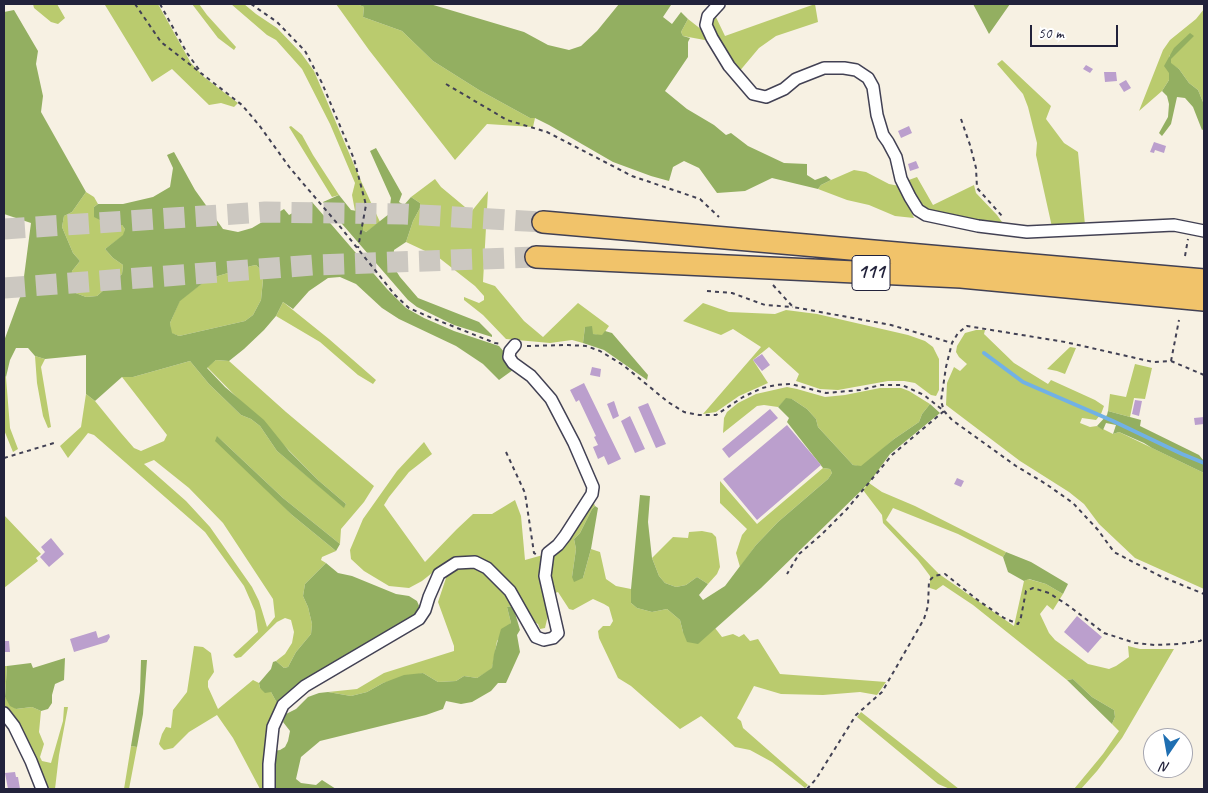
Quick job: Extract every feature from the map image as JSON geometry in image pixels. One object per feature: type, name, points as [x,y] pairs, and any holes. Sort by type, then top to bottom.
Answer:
[{"type":"highway","name":"111","points":[[543,222],[1204,280]]},
{"type":"highway","name":"111","points":[[536,257],[962,277],[1204,300]]},
{"type":"street","points":[[719,4],[708,16],[706,25],[729,66],[753,94],[766,97],[784,89],[796,79],[824,68],[856,70],[868,78],[873,87],[877,114],[883,135],[896,157],[902,179],[918,210],[926,215],[978,226],[1027,232],[1156,225],[1174,225],[1204,231]]},
{"type":"street","points":[[269,789],[269,764],[273,727],[283,704],[305,686],[419,620],[425,610],[439,574],[456,563],[475,562],[487,568],[510,592],[536,637],[544,640],[553,638],[558,633],[545,576],[548,554],[565,536],[592,494],[593,486],[582,459],[550,399],[541,386],[513,363],[509,357],[510,351],[515,345]]},
{"type":"street","points":[[4,713],[14,726],[42,789]]},
{"type":"path","points":[[135,4],[161,42],[248,111],[275,145],[290,168],[358,248],[382,280],[409,308],[495,343],[586,346],[600,351],[623,365],[668,402],[684,412],[699,415],[716,414],[743,397],[765,387],[791,384],[826,393],[860,390],[881,385],[902,385],[924,395],[952,420],[1073,503],[1098,530],[1114,552],[1160,576],[1204,594]]},
{"type":"path","points":[[160,4],[201,73]]},
{"type":"path","points":[[251,4],[277,22],[305,51],[322,83],[354,159],[366,205],[358,248]]},
{"type":"path","points":[[446,84],[507,120],[547,132],[632,176],[700,199],[720,217]]},
{"type":"path","points":[[961,119],[976,168],[977,188],[1015,230]]},
{"type":"path","points":[[1185,256],[1190,228]]},
{"type":"path","points":[[771,283],[793,307]]},
{"type":"path","points":[[708,290],[732,294],[766,305],[793,307],[891,325],[952,342]]},
{"type":"path","points":[[1171,361],[1179,320]]},
{"type":"path","points":[[944,411],[941,401],[952,342],[958,333],[968,326],[1065,342],[1153,362],[1171,361],[1204,375]]},
{"type":"path","points":[[787,574],[799,554],[847,509],[892,455],[944,411]]},
{"type":"path","points":[[4,458],[54,443]]},
{"type":"path","points":[[506,452],[526,492],[534,553],[540,557],[548,554]]},
{"type":"path","points":[[807,789],[856,715],[882,692],[924,619],[928,606],[929,581],[934,576],[945,574],[978,601],[1004,618],[1018,624],[1026,591],[1033,588],[1049,593],[1069,606],[1104,634],[1155,645],[1179,644],[1200,641],[1204,638]]},
{"type":"green space","points":[[33,4],[57,4],[65,18],[58,24],[51,22],[34,8]]},
{"type":"green space","points":[[158,4],[191,63],[204,77],[238,103],[234,107],[221,103],[209,105],[172,69],[152,82],[105,5]]},
{"type":"green space","points":[[192,4],[199,4],[236,47],[234,50],[218,38]]},
{"type":"green space","points":[[231,4],[244,4],[277,28],[301,53],[314,71],[380,222],[366,232],[363,230],[363,213],[355,211],[352,195],[355,183],[330,124],[302,69],[276,40],[267,35]]},
{"type":"green space","points":[[336,4],[357,4],[364,7],[363,17],[402,31],[433,61],[479,90],[530,118],[535,118],[533,127],[487,124],[455,160],[369,50]]},
{"type":"green space","points":[[357,4],[430,4],[524,32],[548,45],[569,50],[581,46],[597,31],[619,4],[670,4],[663,17],[672,24],[681,12],[688,19],[681,32],[683,36],[690,38],[688,42],[688,57],[665,91],[687,109],[714,125],[726,135],[731,133],[748,146],[784,163],[807,164],[807,175],[815,180],[826,176],[831,180],[821,185],[818,189],[772,178],[745,191],[717,193],[699,168],[684,161],[673,167],[669,181],[613,162],[549,125],[535,118],[530,118],[479,90],[433,61],[402,31],[363,17],[364,7]]},
{"type":"green space","points":[[815,4],[818,22],[776,36],[759,48],[738,73],[719,48],[709,17],[713,11],[725,36]]},
{"type":"green space","points":[[973,4],[1010,4],[989,34]]},
{"type":"green space","points":[[1204,9],[1204,115],[1203,102],[1198,90],[1189,83],[1179,69],[1171,64],[1169,55],[1169,80],[1162,91],[1139,111],[1163,50],[1170,40],[1196,19]]},
{"type":"green space","points":[[14,10],[38,51],[36,64],[43,96],[41,112],[86,192],[72,212],[64,216],[62,227],[73,253],[80,261],[72,271],[71,287],[73,292],[86,297],[97,296],[122,274],[123,265],[105,249],[123,235],[125,229],[122,225],[110,225],[94,217],[94,207],[98,204],[123,204],[153,197],[170,187],[173,168],[167,155],[174,152],[195,190],[223,229],[238,232],[252,228],[284,209],[289,215],[312,202],[387,289],[406,308],[454,331],[499,346],[517,367],[499,380],[483,364],[456,346],[399,319],[382,308],[356,284],[340,277],[328,278],[309,291],[293,309],[283,302],[276,316],[244,349],[229,361],[216,360],[207,368],[225,387],[264,420],[289,451],[346,504],[344,508],[277,451],[260,426],[251,419],[241,415],[209,384],[190,361],[133,377],[122,377],[95,401],[86,394],[86,355],[45,359],[35,356],[28,348],[16,348],[10,360],[6,377],[4,376],[4,341],[22,292],[31,223],[4,214],[4,12]],"holes":[[[256,265],[261,270],[263,280],[261,300],[253,315],[245,321],[179,336],[172,333],[170,323],[180,301],[208,279]]]},
{"type":"green space","points":[[688,19],[702,30],[710,41],[683,36],[681,32]]},
{"type":"green space","points":[[1190,33],[1194,36],[1171,59],[1171,63],[1198,90],[1203,102],[1204,129],[1202,130],[1193,107],[1185,98],[1177,97],[1171,124],[1162,136],[1159,133],[1168,117],[1169,104],[1167,96],[1162,91],[1169,80],[1169,73],[1164,66],[1174,48]]},
{"type":"green space","points":[[1002,60],[1051,106],[1046,119],[1064,143],[1078,152],[1085,225],[1052,227],[1036,155],[1037,143],[1028,107],[1023,94],[997,64]]},
{"type":"green space","points":[[291,126],[302,135],[339,195],[332,197],[289,127]]},
{"type":"green space","points":[[376,148],[402,194],[399,202],[404,205],[411,197],[420,203],[420,208],[413,221],[406,242],[394,250],[393,266],[418,298],[479,322],[492,337],[454,325],[417,307],[408,300],[323,202],[339,195],[351,210],[363,212],[363,230],[366,232],[389,214],[391,198],[370,151]]},
{"type":"green space","points":[[854,170],[866,172],[889,184],[899,186],[914,218],[895,216],[869,205],[847,200],[818,189],[821,185]]},
{"type":"green space","points":[[917,177],[933,205],[974,185],[976,193],[997,215],[1002,225],[924,211],[906,181]]},
{"type":"green space","points":[[435,179],[441,187],[471,212],[488,191],[483,282],[495,286],[524,321],[543,337],[578,303],[609,326],[602,336],[593,334],[585,327],[583,343],[572,340],[550,343],[506,339],[483,315],[464,300],[464,297],[479,303],[484,300],[484,296],[475,286],[438,257],[406,242],[413,221],[420,208],[420,203],[411,197]]},
{"type":"green space","points":[[86,192],[94,197],[98,204],[94,207],[109,225],[122,225],[125,229],[124,235],[105,249],[123,265],[122,274],[97,296],[86,297],[73,292],[71,287],[72,271],[80,261],[73,253],[62,227],[64,216],[72,212]]},
{"type":"green space","points":[[256,265],[261,270],[263,279],[261,300],[253,315],[245,321],[179,336],[171,333],[170,323],[180,300],[208,279]]},
{"type":"green space","points":[[283,302],[376,380],[373,384],[358,375],[320,342],[276,316]]},
{"type":"green space","points":[[703,303],[729,312],[775,314],[786,310],[817,314],[908,335],[925,341],[933,347],[939,359],[939,390],[936,396],[931,395],[915,383],[904,381],[888,381],[838,390],[820,389],[796,381],[799,374],[769,347],[753,360],[768,383],[739,396],[716,412],[703,414],[761,347],[733,329],[721,335],[683,321]]},
{"type":"green space","points":[[592,326],[593,334],[602,335],[605,331],[612,333],[648,375],[647,380],[604,350],[583,343],[585,327]]},
{"type":"green space","points":[[985,330],[984,334],[1014,363],[1048,384],[1051,380],[1104,406],[1096,420],[1082,418],[1080,423],[1090,427],[1097,426],[1113,434],[1119,432],[1204,473],[1204,589],[1135,558],[1099,524],[1084,504],[1069,492],[1020,461],[946,405],[947,383],[954,367],[960,371],[967,364],[956,352],[957,346],[965,333]]},
{"type":"green space","points":[[1070,347],[1076,348],[1065,374],[1047,369]]},
{"type":"green space","points":[[35,356],[45,359],[41,367],[51,427],[48,428],[43,416],[37,383]]},
{"type":"green space","points":[[216,360],[229,361],[374,486],[364,502],[341,529],[340,544],[283,498],[217,436],[292,515],[336,551],[322,557],[321,560],[326,563],[305,584],[303,596],[312,624],[311,634],[296,652],[288,667],[284,668],[276,661],[285,654],[292,643],[294,632],[291,620],[285,618],[277,622],[241,657],[236,658],[233,655],[258,632],[255,611],[244,586],[205,532],[94,435],[88,433],[68,458],[60,446],[81,427],[86,394],[95,401],[134,448],[141,451],[164,441],[167,435],[122,377],[133,377],[190,361],[209,384],[241,415],[251,419],[260,426],[277,451],[344,507],[346,504],[318,480],[207,367]],"holes":[[[154,460],[189,488],[223,523],[273,599],[275,617],[267,627],[259,601],[252,587],[210,527],[186,501],[144,464]]]},
{"type":"green space","points":[[1135,364],[1152,368],[1145,399],[1134,398],[1130,417],[1108,411],[1110,394],[1126,397]]},
{"type":"green space","points":[[4,376],[6,377],[10,428],[18,449],[13,452],[4,430]]},
{"type":"green space","points":[[787,387],[825,397],[880,388],[901,388],[930,404],[922,414],[919,422],[894,439],[862,467],[853,465],[818,427],[816,419],[807,409],[792,399],[786,399],[778,407],[757,406],[723,433],[724,418],[727,412],[738,403],[756,394]]},
{"type":"green space","points":[[786,398],[792,399],[807,409],[816,419],[818,427],[853,465],[861,466],[894,439],[919,422],[922,414],[930,404],[940,413],[890,454],[869,483],[761,588],[698,644],[687,642],[680,620],[667,609],[652,612],[637,608],[631,603],[640,495],[650,496],[648,522],[652,558],[659,576],[665,583],[676,587],[686,585],[697,577],[708,584],[699,595],[703,600],[725,586],[756,545],[778,522],[828,479],[832,473],[830,469],[823,468],[787,422],[789,418],[778,407]]},
{"type":"green space","points":[[1108,411],[1141,420],[1140,426],[1199,455],[1204,461],[1204,473],[1119,432],[1113,434],[1116,425],[1106,423],[1103,430],[1097,426],[1107,415]]},
{"type":"green space","points":[[217,436],[283,498],[340,544],[336,551],[292,515],[215,441]]},
{"type":"green space","points":[[424,442],[432,454],[409,472],[384,505],[425,562],[473,514],[492,514],[515,500],[521,516],[525,560],[543,555],[593,501],[595,506],[580,533],[574,539],[576,549],[572,577],[583,578],[591,549],[600,552],[606,579],[616,586],[631,589],[631,603],[637,608],[652,612],[667,609],[680,620],[683,632],[708,634],[715,628],[722,637],[733,634],[739,637],[744,634],[750,641],[758,639],[780,674],[886,682],[877,695],[860,692],[823,695],[781,694],[754,686],[737,718],[741,721],[743,728],[808,785],[805,788],[772,762],[750,750],[735,747],[701,716],[680,729],[631,686],[618,678],[599,638],[598,631],[603,626],[610,626],[613,621],[609,607],[604,604],[593,599],[573,610],[569,609],[558,592],[553,594],[545,628],[540,629],[538,624],[529,619],[487,563],[442,569],[432,573],[409,588],[389,586],[364,571],[351,559],[350,550],[363,519],[397,471]]},
{"type":"green space","points":[[823,468],[830,469],[832,473],[828,479],[778,522],[756,545],[740,567],[736,553],[742,535],[747,529],[720,503],[720,481],[757,524]]},
{"type":"green space","points":[[869,483],[882,492],[915,506],[1006,552],[1003,557],[958,534],[893,508],[886,520],[939,574],[1014,626],[1024,581],[1028,579],[1046,584],[1063,594],[1053,610],[1047,605],[1040,614],[1049,633],[1055,640],[1088,664],[1109,669],[1116,666],[1129,657],[1128,646],[1140,649],[1174,649],[1122,738],[1081,789],[1074,789],[1119,731],[1112,724],[1115,717],[1114,710],[1092,697],[1073,679],[1067,680],[973,605],[943,585],[936,590],[930,588],[930,576],[918,560],[883,523],[882,515],[863,490]]},
{"type":"green space","points":[[595,506],[598,508],[591,549],[583,578],[574,582],[572,577],[576,549],[574,539],[580,533]]},
{"type":"green space","points":[[4,515],[41,554],[36,558],[38,561],[4,588]]},
{"type":"green space","points":[[702,531],[712,533],[716,537],[720,567],[717,574],[708,584],[697,577],[686,585],[676,587],[665,583],[659,576],[652,558],[673,537],[688,538],[689,532]]},
{"type":"green space","points":[[1006,552],[1031,562],[1068,584],[1063,594],[1046,584],[1029,579],[1024,581],[1008,572],[1003,557]]},
{"type":"green space","points":[[326,563],[338,573],[352,576],[396,594],[409,596],[417,601],[422,613],[292,689],[277,703],[271,692],[265,693],[260,688],[259,683],[271,669],[273,662],[276,661],[284,668],[288,667],[296,652],[311,634],[312,624],[303,596],[305,584]]},
{"type":"green space","points":[[470,563],[500,582],[513,606],[507,607],[511,623],[497,641],[492,669],[477,678],[464,676],[456,681],[438,682],[423,673],[383,683],[367,692],[351,696],[328,692],[357,689],[384,673],[454,651],[454,646],[438,602],[448,572]]},
{"type":"green space","points":[[513,606],[520,630],[517,635],[520,652],[506,683],[498,683],[491,691],[472,702],[461,704],[446,701],[443,709],[426,715],[320,741],[301,757],[296,779],[301,783],[316,785],[322,780],[336,789],[273,789],[274,751],[285,747],[290,731],[283,722],[286,714],[296,709],[308,697],[328,692],[351,696],[367,692],[404,675],[423,673],[438,682],[456,681],[464,676],[477,678],[492,668],[501,629],[511,623],[507,607]]},
{"type":"green space","points":[[194,646],[203,647],[211,653],[214,672],[208,681],[208,687],[218,709],[253,680],[259,683],[260,688],[271,692],[277,703],[267,727],[263,773],[264,789],[260,789],[233,738],[217,715],[189,732],[173,748],[164,750],[159,744],[166,727],[171,728],[173,710],[187,692]]},
{"type":"green space","points":[[65,658],[64,680],[55,684],[52,703],[48,709],[41,711],[32,707],[16,709],[10,706],[5,697],[7,666],[31,663],[33,668]]},
{"type":"green space","points":[[141,660],[147,660],[143,714],[137,747],[131,746],[140,692]]},
{"type":"green space","points":[[4,666],[7,666],[5,697],[16,709],[32,707],[41,711],[39,732],[44,744],[40,757],[42,761],[51,763],[63,721],[64,707],[68,707],[55,789],[46,789],[4,707]]},
{"type":"green space","points":[[1073,679],[1092,697],[1114,710],[1115,717],[1112,724],[1067,680]]},
{"type":"green space","points":[[861,712],[959,789],[950,789],[938,784],[857,717]]},
{"type":"green space","points":[[131,746],[137,747],[129,789],[124,789]]},
{"type":"building","points":[[1086,65],[1093,69],[1090,73],[1083,69]]},
{"type":"building","points":[[1104,72],[1116,72],[1117,81],[1105,82]]},
{"type":"building","points":[[1126,80],[1131,88],[1124,92],[1119,84]]},
{"type":"building","points":[[909,126],[912,133],[901,138],[898,131]]},
{"type":"building","points":[[1154,142],[1166,146],[1164,153],[1155,150],[1154,153],[1150,152]]},
{"type":"building","points":[[916,161],[919,168],[910,171],[908,164]]},
{"type":"building","points":[[762,354],[770,365],[762,371],[753,360]]},
{"type":"building","points":[[592,367],[601,369],[600,377],[590,375]]},
{"type":"building","points":[[584,383],[621,459],[608,465],[604,456],[598,459],[593,447],[598,445],[594,437],[596,436],[579,400],[576,402],[570,390]]},
{"type":"building","points":[[1135,400],[1142,401],[1139,416],[1132,414]]},
{"type":"building","points":[[614,401],[619,416],[613,419],[607,404]]},
{"type":"building","points":[[648,403],[666,444],[656,448],[638,407]]},
{"type":"building","points":[[770,409],[778,418],[729,458],[722,449]]},
{"type":"building","points":[[630,416],[645,449],[635,453],[621,421]]},
{"type":"building","points":[[1204,417],[1204,424],[1195,425],[1194,418]]},
{"type":"building","points":[[787,425],[821,465],[757,520],[723,479]]},
{"type":"building","points":[[957,478],[964,481],[961,487],[954,484]]},
{"type":"building","points":[[51,538],[64,554],[49,567],[40,557],[45,552],[41,547]]},
{"type":"building","points":[[1077,616],[1102,637],[1088,653],[1064,632]]},
{"type":"building","points":[[96,631],[98,638],[109,634],[110,637],[107,642],[74,652],[70,639]]},
{"type":"building","points":[[4,641],[9,641],[10,652],[4,652]]},
{"type":"building","points":[[15,772],[20,789],[8,789],[5,773]]},
{"type":"waterway","points":[[984,353],[1023,382],[1204,463]]},
{"type":"tunnel","points":[[4,229],[265,212],[404,214],[543,222]]},
{"type":"tunnel","points":[[4,288],[314,265],[536,257]]}]
